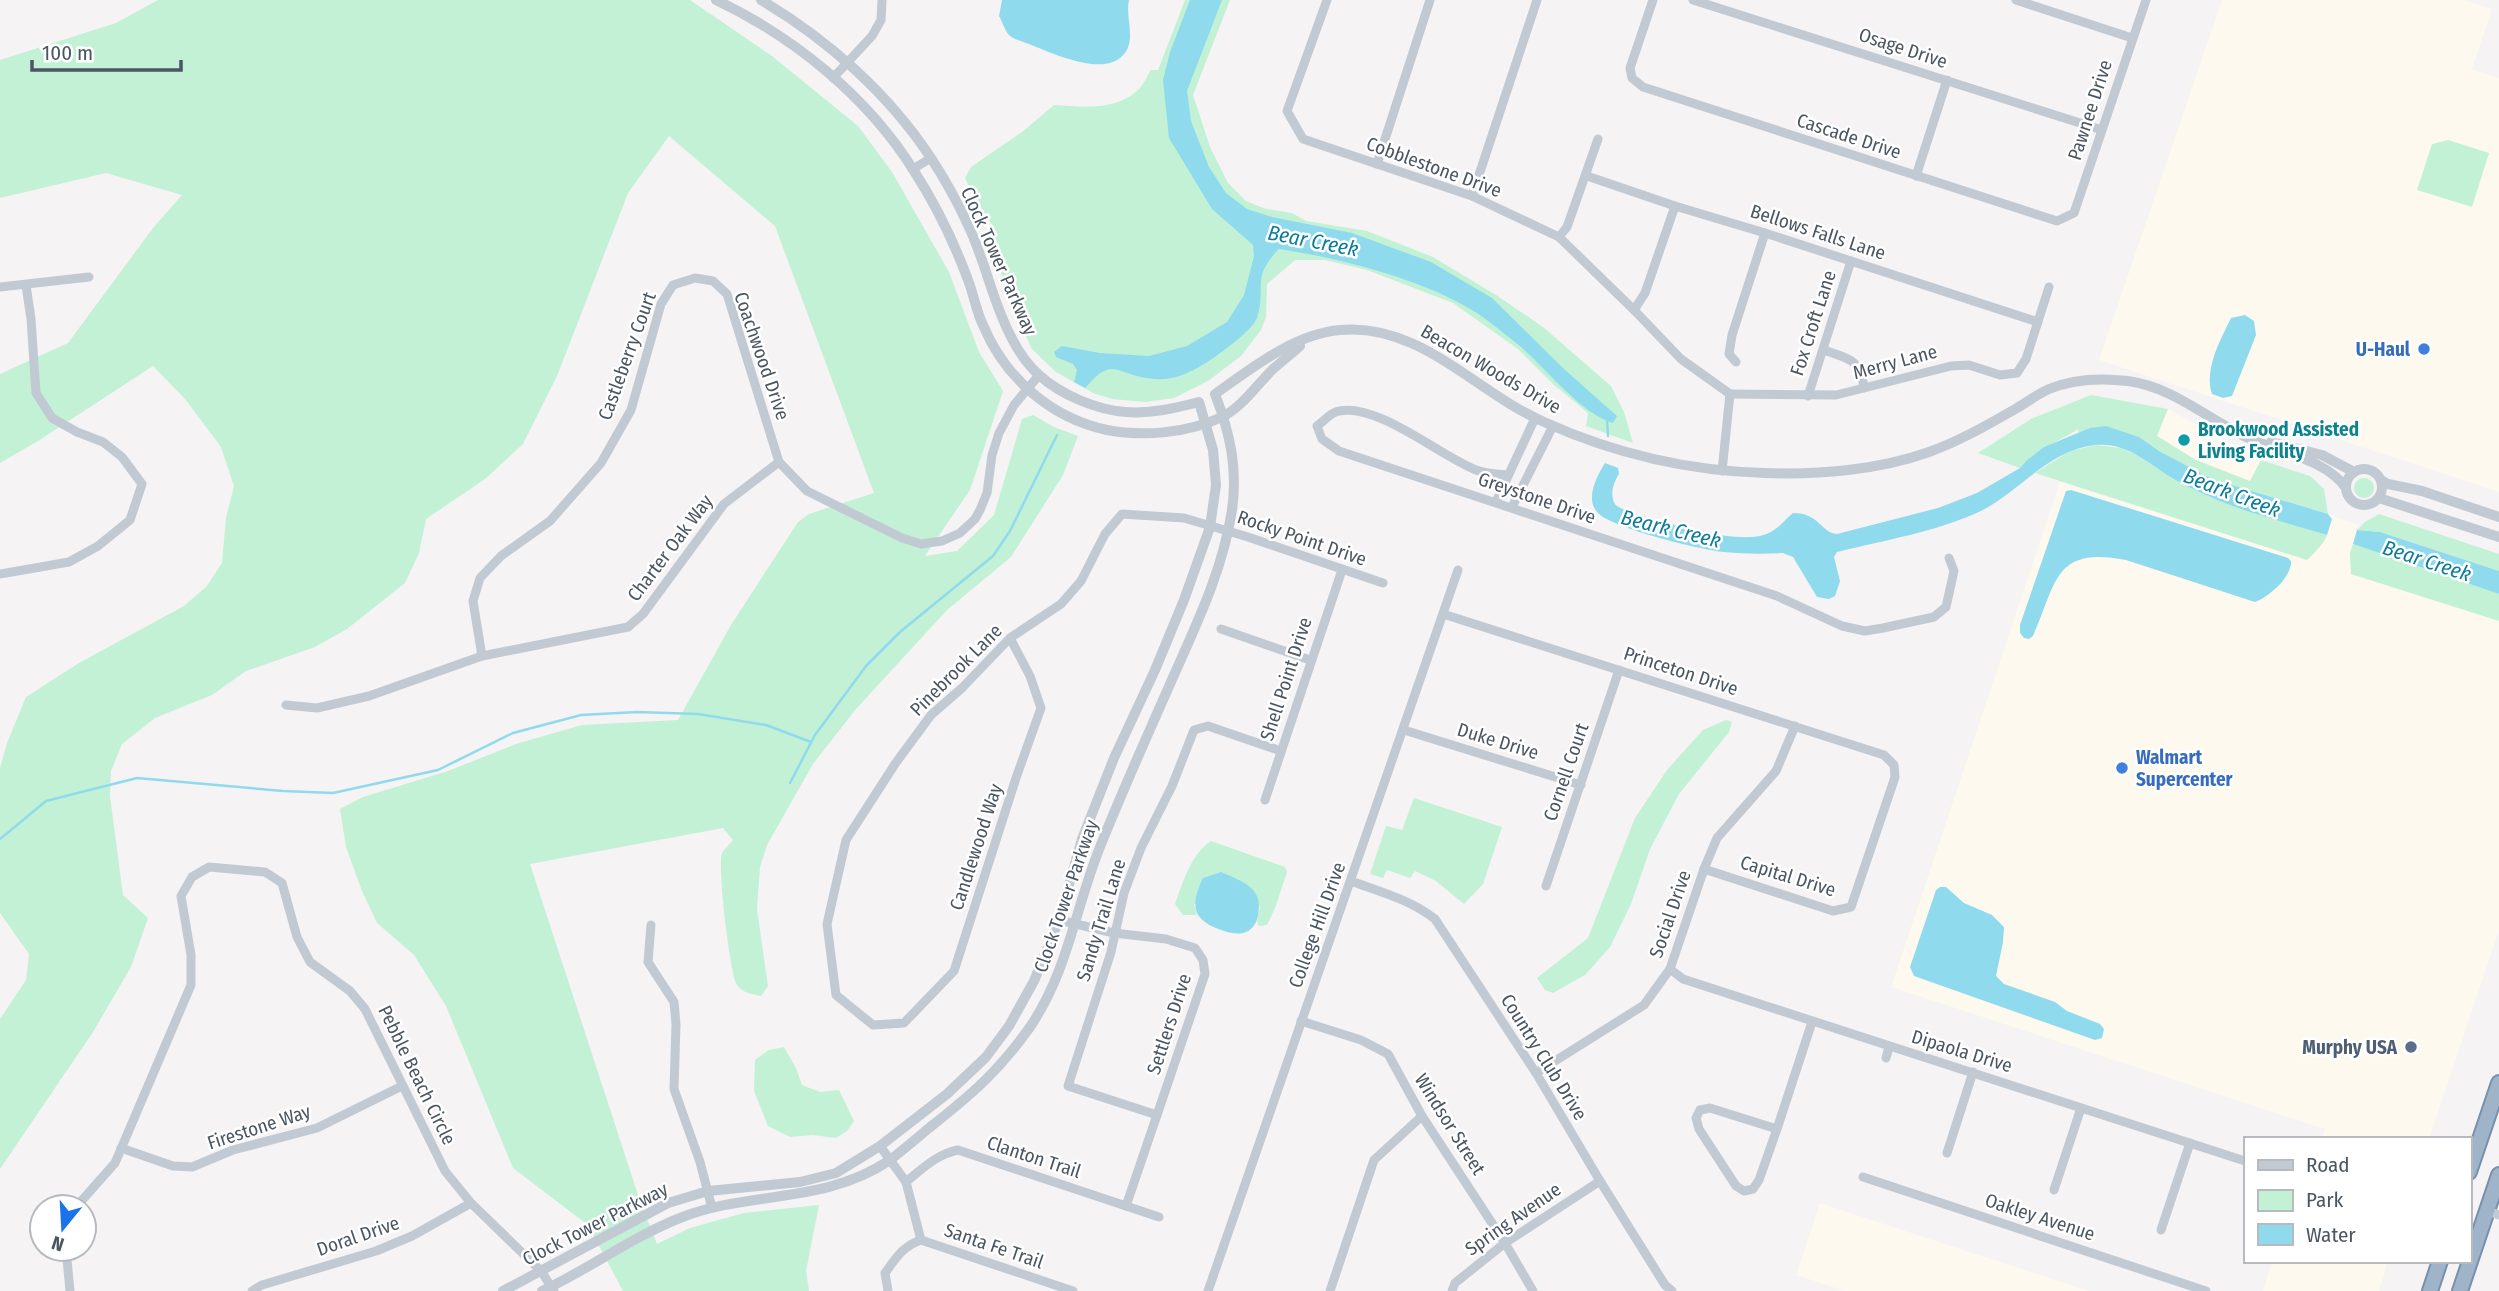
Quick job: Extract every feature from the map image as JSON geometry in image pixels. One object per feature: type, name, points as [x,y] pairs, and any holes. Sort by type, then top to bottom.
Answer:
[{"type":"highway","points":[[2471,1166],[2499,1083]]},
{"type":"highway","points":[[2473,1237],[2496,1213],[2499,1175]]},
{"type":"highway","points":[[2430,1291],[2439,1263]]},
{"type":"highway","points":[[2460,1291],[2467,1263]]},
{"type":"street","name":"Clock Tower Parkway","points":[[716,0],[778,34],[834,78],[877,121],[913,169],[948,231],[998,356],[1026,389],[1064,416],[1092,426],[1125,433],[1166,431],[1206,422]]},
{"type":"street","name":"Clock Tower Parkway","points":[[503,1291],[668,1203],[708,1191],[800,1182],[836,1173],[880,1146],[947,1094],[986,1057],[1009,1026],[1034,981],[1059,920],[1082,839],[1114,758],[1180,612],[1210,527],[1216,485],[1213,450],[1199,402],[1164,411],[1126,412],[1098,407],[1073,397],[1038,375],[1016,345],[1002,317],[989,275],[967,222],[931,158],[893,107],[847,62],[790,17],[761,0]]},
{"type":"street","points":[[834,78],[872,36],[881,20],[882,0]]},
{"type":"street","name":"Cobblestone Drive","points":[[1326,0],[1287,111],[1303,139],[1472,196],[1559,237],[1681,359],[1730,394]]},
{"type":"street","points":[[1377,164],[1430,0]]},
{"type":"street","points":[[1472,196],[1537,0]]},
{"type":"street","name":"Cascade Drive","points":[[1653,0],[1630,68],[1633,78],[1643,87],[2057,221]]},
{"type":"street","name":"Osage Drive","points":[[1693,0],[2102,130]]},
{"type":"street","points":[[2015,0],[2132,37]]},
{"type":"street","name":"Pawnee Drive","points":[[2057,221],[2074,213],[2146,0]]},
{"type":"street","points":[[1916,176],[1947,80]]},
{"type":"street","points":[[1559,237],[1567,228],[1598,139]]},
{"type":"street","points":[[913,169],[931,158]]},
{"type":"street","name":"Bellows Falls Lane","points":[[1587,176],[2038,322]]},
{"type":"street","points":[[1634,310],[1645,293],[1675,206]]},
{"type":"street","points":[[1736,362],[1729,354],[1732,335],[1765,233]]},
{"type":"street","name":"Fox Croft Lane","points":[[1808,396],[1851,261]]},
{"type":"street","points":[[0,287],[89,276]]},
{"type":"street","name":"Coachwood Drive","points":[[695,278],[713,281],[727,294],[779,462]]},
{"type":"street","name":"Castleberry Court","points":[[482,656],[473,601],[480,578],[501,556],[550,521],[601,463],[631,410],[661,304],[673,285],[695,278]]},
{"type":"street","points":[[0,574],[69,562],[98,546],[130,520],[142,484],[122,457],[103,442],[52,418],[36,393],[32,319],[26,285]]},
{"type":"street","name":"Merry Lane","points":[[1730,394],[1836,395],[1951,366],[1969,365],[2000,375],[2017,373],[2026,359],[2049,286]]},
{"type":"street","name":"Beacon Woods Drive","points":[[1199,402],[1270,357],[1313,336],[1341,330],[1378,332],[1418,345],[1480,386],[1553,426],[1630,453],[1722,471],[1768,473],[1882,464],[1928,453],[1974,433],[2049,389],[2086,380],[2129,381],[2169,392],[2245,437],[2326,468],[2346,488],[2349,498],[2360,505],[2370,505],[2379,498],[2499,537]]},
{"type":"street","points":[[1206,422],[1224,416],[1274,368],[1313,336]]},
{"type":"street","points":[[1824,351],[1851,360],[1861,371],[1864,388]]},
{"type":"street","points":[[779,462],[807,491],[902,538],[921,544],[942,541],[960,533],[975,519],[987,493],[995,442],[1005,421],[1038,375]]},
{"type":"street","name":"Clock Tower Parkway","points":[[549,1290],[681,1218],[712,1208],[814,1192],[866,1174],[890,1160],[974,1093],[1001,1066],[1048,998],[1066,958],[1098,852],[1133,766],[1208,600],[1220,564],[1235,486],[1224,416],[1215,394]]},
{"type":"street","points":[[1722,471],[1730,394]]},
{"type":"street","name":"Greystone Drive","points":[[1508,475],[1476,470],[1372,415],[1354,410],[1336,411],[1317,426],[1322,439],[1339,451],[1777,596],[1842,626],[1865,631],[1934,617],[1946,607],[1954,571],[1949,558]]},
{"type":"street","points":[[1496,502],[1535,418]]},
{"type":"street","points":[[1512,507],[1553,426]]},
{"type":"street","name":"Beacon Woods Drive","points":[[2245,437],[2322,455],[2354,472],[2371,470],[2388,484],[2422,491],[2499,517]]},
{"type":"street","name":"Charter Oak Way","points":[[286,705],[317,708],[369,696],[482,656],[628,627],[643,614],[724,504],[779,462]]},
{"type":"street","points":[[2346,488],[2347,481],[2354,472]]},
{"type":"street","points":[[2379,498],[2383,488],[2381,480]]},
{"type":"street","name":"Pinebrook Lane","points":[[873,1025],[836,995],[827,925],[846,840],[895,764],[931,715],[962,688],[1010,638],[1061,604],[1081,581],[1105,534],[1122,513],[1184,518],[1210,527]]},
{"type":"street","name":"Rocky Point Drive","points":[[1210,527],[1383,583]]},
{"type":"street","name":"Shell Point Drive","points":[[1265,800],[1342,570]]},
{"type":"street","name":"College Hill Drive","points":[[1209,1291],[1458,570]]},
{"type":"street","name":"Princeton Drive","points":[[1443,614],[1884,755],[1894,765],[1895,777]]},
{"type":"street","points":[[1221,629],[1310,660]]},
{"type":"street","name":"Candlewood Way","points":[[873,1025],[904,1023],[954,971],[1041,708],[1030,676],[1010,638]]},
{"type":"street","name":"Cornell Court","points":[[1546,886],[1619,670]]},
{"type":"street","name":"Sandy Trail Lane","points":[[1157,1115],[1068,1086],[1111,951],[1124,893],[1141,848],[1172,786],[1194,730],[1208,726],[1281,751]]},
{"type":"street","name":"Social Drive","points":[[1535,1073],[1644,1005],[1670,969],[1717,838],[1776,771],[1795,726]]},
{"type":"street","name":"Duke Drive","points":[[1404,730],[1581,785]]},
{"type":"street","name":"Capital Drive","points":[[1704,869],[1833,911],[1851,907],[1895,777]]},
{"type":"street","name":"Pebble Beach Circle","points":[[88,1193],[115,1163],[191,985],[191,955],[181,896],[192,877],[209,867],[265,872],[282,883],[296,937],[310,962],[350,991],[365,1009],[445,1171],[471,1203],[541,1271],[549,1290]]},
{"type":"street","name":"Country Club Drive","points":[[1351,881],[1422,908],[1436,919],[1535,1073],[1665,1285],[1672,1291]]},
{"type":"street","name":"Settlers Drive","points":[[1059,920],[1114,933],[1166,939],[1195,948],[1203,960],[1205,974],[1126,1206]]},
{"type":"street","points":[[651,925],[648,962],[674,1002],[674,1089],[712,1208]]},
{"type":"street","name":"Dipaola Drive","points":[[1670,969],[1683,979],[2244,1161]]},
{"type":"street","name":"Windsor Street","points":[[1301,1020],[1361,1040],[1388,1054],[1422,1116],[1533,1291]]},
{"type":"street","points":[[1777,1129],[1710,1108],[1700,1111],[1696,1118],[1699,1129],[1736,1186],[1744,1191],[1753,1189],[1759,1180],[1777,1129],[1812,1022]]},
{"type":"street","points":[[1886,1058],[1889,1047]]},
{"type":"street","points":[[1947,1153],[1973,1072]]},
{"type":"street","name":"Firestone Way","points":[[121,1148],[173,1166],[192,1167],[233,1150],[317,1128],[402,1086]]},
{"type":"street","points":[[2054,1190],[2081,1108]]},
{"type":"street","points":[[1330,1291],[1374,1160],[1422,1116]]},
{"type":"street","points":[[2161,1230],[2190,1143]]},
{"type":"street","name":"Santa Fe Trail","points":[[880,1146],[906,1182],[922,1240],[1073,1291]]},
{"type":"street","name":"Clanton Trail","points":[[906,1182],[947,1152],[958,1150],[1159,1217]]},
{"type":"street","name":"Oakley Avenue","points":[[1863,1177],[2206,1291]]},
{"type":"street","name":"Spring Avenue","points":[[1452,1291],[1455,1283],[1505,1243],[1600,1181]]},
{"type":"street","name":"Doral Drive","points":[[252,1291],[262,1285],[376,1251],[412,1236],[471,1203]]},
{"type":"street","points":[[888,1291],[885,1273],[899,1253],[910,1244],[922,1240]]},
{"type":"street","points":[[67,1263],[70,1291]]},
{"type":"shaded area","points":[[2222,0],[2464,0],[2492,9],[2472,69],[2499,78],[2499,492],[2099,360]]},
{"type":"shaded area","points":[[2168,409],[2261,460],[2251,482],[2196,460],[2157,436]]},
{"type":"shaded area","points":[[2060,482],[2307,560],[2326,538],[2332,519],[2328,514],[2358,525],[2350,553],[2351,574],[2499,621],[2499,930],[2430,1137],[2323,1137],[2325,1129],[1891,987]]},
{"type":"shaded area","points":[[1820,1203],[2089,1291],[1845,1291],[1796,1275]]},
{"type":"shaded area","points":[[2271,1263],[2387,1263],[2379,1291],[2263,1291]]},
{"type":"green space","points":[[158,0],[690,0],[772,56],[858,126],[892,172],[949,272],[979,352],[1003,391],[970,490],[925,556],[957,551],[994,515],[1022,419],[1033,415],[1078,436],[1063,475],[1011,557],[947,610],[856,709],[813,764],[767,845],[760,867],[757,909],[768,986],[761,996],[742,990],[734,977],[721,877],[722,853],[733,840],[723,828],[530,864],[640,1201],[657,1244],[690,1228],[744,1213],[819,1205],[806,1271],[809,1291],[623,1291],[588,1225],[513,1168],[446,1006],[414,955],[377,923],[346,847],[340,809],[363,797],[448,771],[516,744],[582,725],[678,720],[731,625],[798,522],[809,514],[874,493],[775,226],[669,136],[628,193],[557,376],[523,444],[485,479],[426,519],[419,553],[405,583],[347,629],[315,647],[246,671],[212,695],[155,718],[122,744],[111,771],[110,796],[123,895],[148,918],[131,967],[93,1032],[0,1169],[0,1019],[26,980],[29,954],[0,913],[0,768],[7,743],[26,697],[79,663],[184,606],[207,586],[222,563],[226,518],[234,486],[221,447],[185,399],[153,366],[0,463],[0,374],[68,343],[153,228],[182,195],[106,173],[0,198],[0,60],[116,23]]},
{"type":"green space","points":[[1185,0],[1230,0],[1193,95],[1210,147],[1228,183],[1246,201],[1266,209],[1292,213],[1306,221],[1367,231],[1433,257],[1496,295],[1543,327],[1611,386],[1624,412],[1633,443],[1586,426],[1588,413],[1553,384],[1518,349],[1453,303],[1367,270],[1325,260],[1295,260],[1267,284],[1266,317],[1261,330],[1241,356],[1208,381],[1174,398],[1145,402],[1112,399],[1093,393],[1056,372],[1032,349],[1013,308],[996,258],[994,228],[965,178],[971,167],[1022,132],[1054,105],[1087,107],[1110,104],[1139,89],[1151,70],[1158,70]]},
{"type":"green space","points":[[2448,140],[2489,153],[2472,207],[2417,190],[2432,144]]},
{"type":"green space","points":[[2091,395],[2168,409],[2157,436],[2196,460],[2250,481],[2261,460],[2310,476],[2324,489],[2328,514],[2212,479],[2159,451],[2139,437],[2090,428],[2079,433],[2078,429],[2048,446],[2020,468],[1978,453],[2031,419]]},
{"type":"green space","points":[[2096,445],[2121,448],[2150,461],[2170,477],[2211,498],[2327,535],[2307,560],[2035,473],[2070,451]]},
{"type":"green space","points":[[2364,478],[2371,481],[2374,488],[2371,495],[2364,498],[2357,495],[2354,488],[2357,481]]},
{"type":"green space","points":[[2379,514],[2499,554],[2499,571],[2380,532],[2357,530]]},
{"type":"green space","points":[[2353,544],[2499,594],[2499,621],[2351,574],[2350,553]]},
{"type":"green space","points":[[1726,720],[1732,722],[1729,732],[1679,794],[1650,849],[1631,904],[1610,947],[1585,975],[1553,993],[1545,990],[1537,978],[1588,938],[1635,818],[1667,770],[1703,730]]},
{"type":"green space","points":[[1414,798],[1502,827],[1483,884],[1464,904],[1436,881],[1415,871],[1410,878],[1387,870],[1383,878],[1370,874],[1386,826],[1402,830]]},
{"type":"green space","points":[[1211,841],[1285,867],[1287,872],[1267,925],[1259,926],[1257,922],[1260,906],[1194,904],[1197,915],[1183,915],[1175,904],[1193,861]]},
{"type":"green space","points":[[784,1047],[802,1085],[820,1092],[839,1090],[854,1121],[847,1131],[836,1138],[813,1135],[790,1137],[768,1126],[754,1091],[755,1060],[769,1050]]},
{"type":"water","points":[[1002,0],[1129,0],[1128,47],[1117,60],[1094,64],[1017,40],[1006,31],[999,16]]},
{"type":"water","points":[[1190,0],[1222,0],[1187,91],[1191,121],[1209,167],[1226,193],[1247,209],[1272,217],[1352,233],[1431,262],[1492,298],[1564,369],[1617,416],[1613,423],[1587,409],[1494,325],[1451,299],[1378,271],[1279,249],[1270,259],[1262,276],[1260,308],[1254,323],[1210,361],[1172,378],[1147,378],[1111,369],[1100,374],[1085,388],[1074,382],[1077,370],[1073,364],[1056,357],[1054,352],[1062,346],[1100,353],[1149,356],[1187,346],[1227,322],[1244,295],[1254,256],[1253,245],[1212,209],[1169,138],[1163,80],[1170,52]]},
{"type":"water","points":[[2245,315],[2254,321],[2256,335],[2232,396],[2223,398],[2212,394],[2212,365],[2231,318]]},
{"type":"water","name":"Beark Creek","points":[[2106,426],[2139,437],[2159,451],[2212,479],[2328,514],[2332,519],[2327,535],[2224,503],[2177,481],[2127,450],[2095,445],[2078,448],[2049,463],[1981,511],[1946,525],[1837,552],[1834,557],[1840,581],[1835,596],[1829,599],[1817,597],[1793,557],[1783,553],[1724,552],[1657,537],[1605,518],[1597,512],[1592,500],[1596,481],[1605,463],[1618,468],[1619,474],[1612,492],[1615,504],[1632,513],[1718,535],[1748,537],[1771,532],[1793,513],[1809,516],[1837,534],[1938,508],[1977,493],[2020,468],[2044,447],[2090,428]]},
{"type":"water","points":[[2071,490],[2288,558],[2291,561],[2288,573],[2279,586],[2255,602],[2126,560],[2102,557],[2084,559],[2071,564],[2061,573],[2033,636],[2024,638],[2020,633],[2020,625],[2066,491]]},
{"type":"water","points":[[2357,530],[2380,532],[2499,571],[2499,594],[2353,544]]},
{"type":"water","points":[[1221,872],[1250,887],[1258,898],[1257,918],[1252,928],[1246,932],[1232,933],[1214,927],[1206,923],[1197,912],[1196,897],[1203,878]]},
{"type":"water","points":[[1946,887],[1964,903],[1992,915],[2004,927],[1996,976],[2004,984],[2055,1002],[2067,1011],[2100,1024],[2104,1029],[2102,1038],[2095,1040],[1914,976],[1910,967],[1936,890]]},
{"type":"waterway","name":"Bear Creek","points":[[1607,420],[1608,436]]},
{"type":"waterway","points":[[790,783],[815,735],[866,666],[900,632],[993,556],[1010,531],[1057,435]]},
{"type":"waterway","points":[[0,839],[46,801],[137,778],[333,793],[438,770],[513,733],[581,715],[637,712],[698,714],[766,725],[811,742]]},
{"type":"place","name":"U-Haul","points":[[2424,349]]},
{"type":"place","name":"Brookwood Assisted Living Facility","points":[[2184,440]]},
{"type":"place","name":"Walmart Supercenter","points":[[2122,768]]},
{"type":"place","name":"Murphy USA","points":[[2411,1047]]}]
